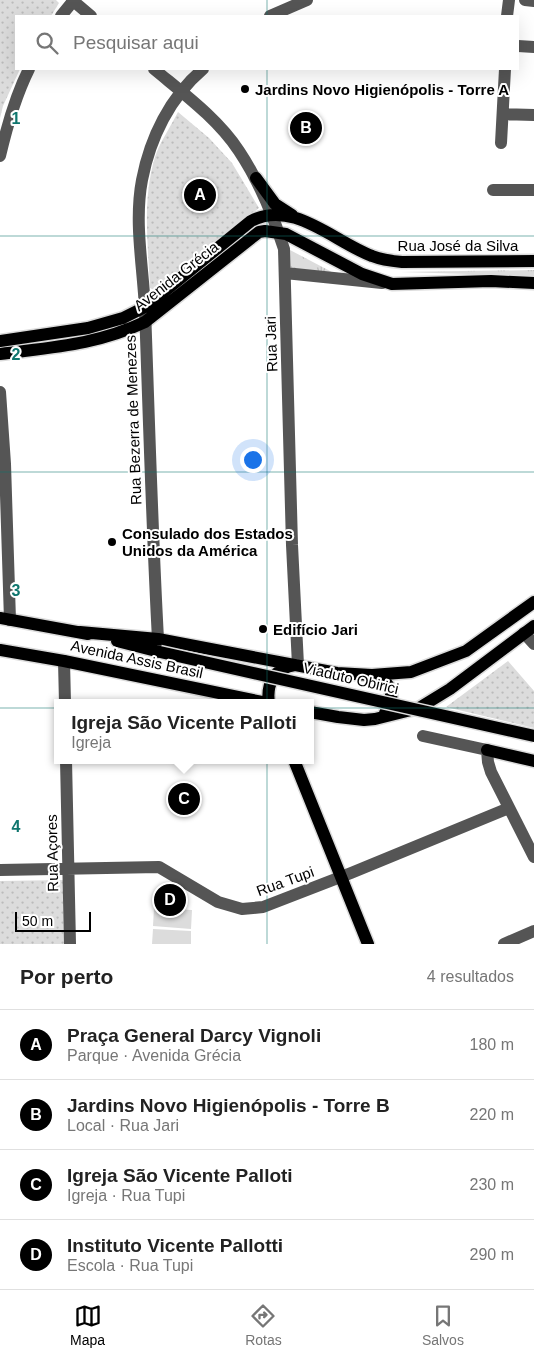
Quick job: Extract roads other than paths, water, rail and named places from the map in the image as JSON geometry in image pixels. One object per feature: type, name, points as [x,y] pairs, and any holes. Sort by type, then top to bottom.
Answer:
[{"type":"main road","points":[[256,178],[275,204],[294,217]]},
{"type":"main road","name":"Avenida Grécia","points":[[0,341],[88,328],[114,321],[145,307],[250,221],[261,216],[272,215]]},
{"type":"main road","name":"Rua José da Silva","points":[[272,215],[294,217],[386,261],[534,261]]},
{"type":"main road","name":"Avenida Grécia","points":[[0,354],[92,342],[124,332],[145,322],[259,232],[279,232]]},
{"type":"main road","points":[[279,232],[362,274],[392,284],[491,281],[534,283]]},
{"type":"main road","name":"Avenida Assis Brasil","points":[[80,632],[158,638],[337,673],[411,672],[466,651],[534,602]]},
{"type":"main road","name":"Avenida Assis Brasil","points":[[5,619],[80,632],[160,652]]},
{"type":"main road","points":[[314,713],[364,720],[419,708],[450,689],[529,630]]},
{"type":"main road","name":"Avenida Assis Brasil","points":[[0,650],[64,661],[249,699]]},
{"type":"main road","name":"Viaduto Obirici","points":[[160,652],[534,736]]},
{"type":"main road","points":[[268,699],[269,684],[274,676],[289,666],[298,665]]},
{"type":"main road","points":[[372,674],[384,680],[392,692],[392,699],[387,712],[374,719]]},
{"type":"main road","points":[[487,750],[534,762]]},
{"type":"main road","points":[[296,764],[368,944]]},
{"type":"street","points":[[62,15],[73,0],[90,15]]},
{"type":"street","points":[[272,15],[307,0]]},
{"type":"street","points":[[507,15],[509,0]]},
{"type":"street","points":[[525,0],[534,1]]},
{"type":"street","points":[[519,46],[534,47]]},
{"type":"street","points":[[0,156],[10,115],[28,70]]},
{"type":"street","name":"Rua Jari","points":[[155,70],[214,121],[239,150],[256,178],[279,232],[284,249],[292,545],[298,665]]},
{"type":"street","name":"Rua Bezerra de Menezes","points":[[158,638],[145,307],[139,220],[142,181],[151,145],[164,117],[188,81],[202,70]]},
{"type":"street","points":[[502,144],[505,70]]},
{"type":"street","points":[[503,114],[534,116]]},
{"type":"street","points":[[493,190],[534,190]]},
{"type":"street","points":[[285,273],[392,284]]},
{"type":"street","points":[[0,392],[5,464],[5,619]]},
{"type":"street","points":[[529,630],[534,644]]},
{"type":"street","points":[[64,661],[65,699]]},
{"type":"street","points":[[423,736],[487,750],[491,772],[534,857]]},
{"type":"street","name":"Rua Açores","points":[[66,764],[70,944]]},
{"type":"street","name":"Rua Tupi","points":[[0,870],[159,867],[218,902],[242,909],[263,908],[341,878],[509,808]]},
{"type":"street","points":[[504,944],[534,931]]},
{"type":"place","name":"Jardins Novo Higienópolis - Torre A","points":[[245,89]]},
{"type":"place","name":"Jardins Novo Higienópolis - Torre B","points":[[306,128]]},
{"type":"place","name":"Praça General Darcy Vignoli","points":[[200,195]]},
{"type":"place","name":"Consulado dos Estados Unidos da América","points":[[112,542]]},
{"type":"place","name":"Edifício Jari","points":[[263,629]]},
{"type":"place","name":"Igreja São Vicente Palloti","points":[[184,799]]},
{"type":"place","name":"Instituto Vicente Pallotti","points":[[170,900]]}]
